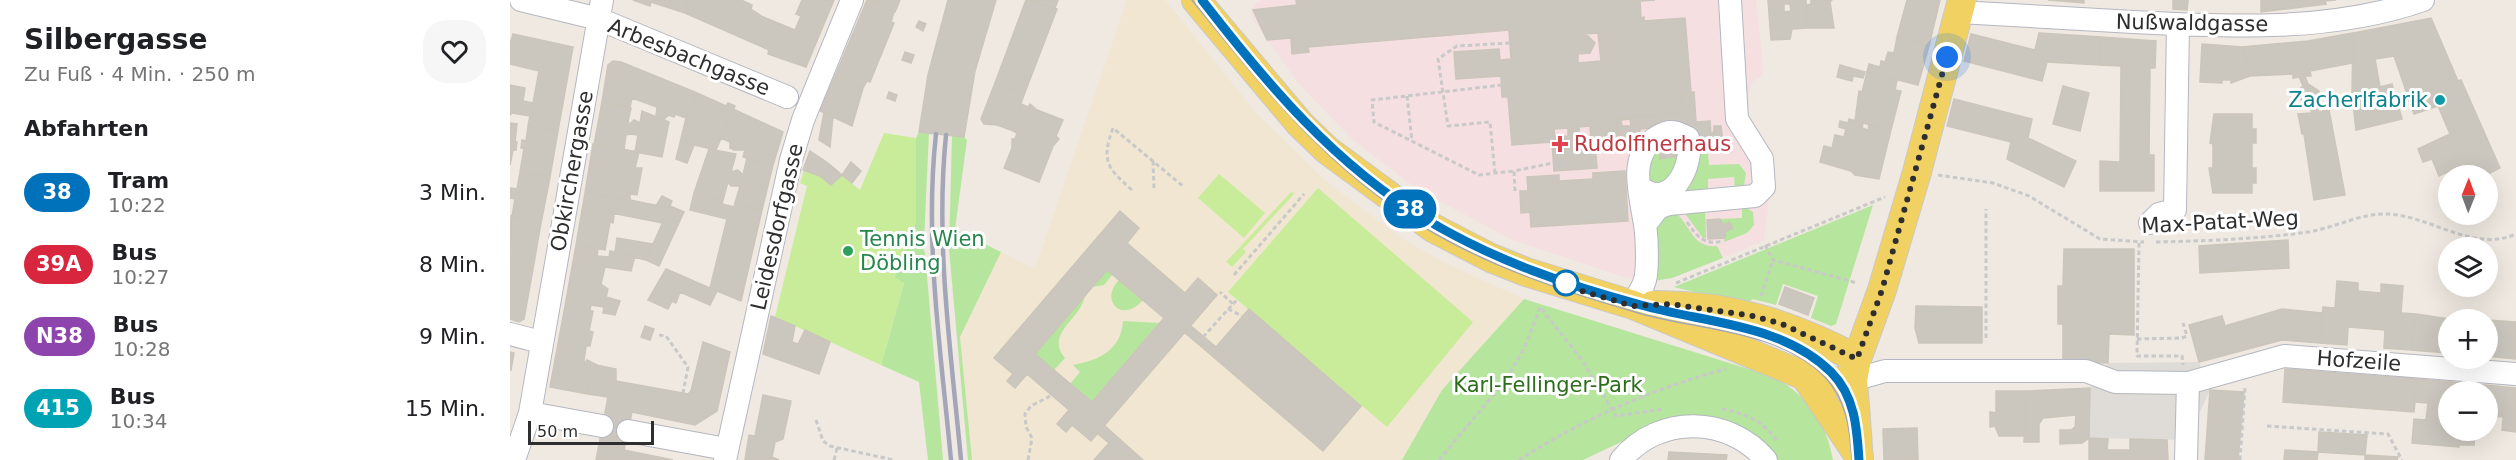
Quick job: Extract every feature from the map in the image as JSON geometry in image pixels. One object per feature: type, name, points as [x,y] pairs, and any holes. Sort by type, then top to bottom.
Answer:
[{"type":"main road","points":[[1197,0],[1300,124],[1327,150],[1409,212],[1491,258],[1565,286],[1633,306],[1805,375],[1829,382],[1855,369]]},
{"type":"main road","points":[[1859,458],[1855,369],[1882,290],[1917,172],[1960,6]]},
{"type":"main road","points":[[1633,306],[1670,304],[1753,316],[1803,332],[1855,369]]},
{"type":"main road","points":[[1805,375],[1859,458]]},
{"type":"street","name":"Arbesbachgasse","points":[[521,0],[600,10],[787,97]]},
{"type":"street","name":"Leidesdorfgasse","points":[[725,455],[791,160],[803,120],[852,0]]},
{"type":"street","points":[[1639,186],[1648,194],[1671,199],[1755,196],[1764,187],[1762,159],[1737,119],[1730,0]]},
{"type":"street","name":"Nußwaldgasse","points":[[1960,6],[2178,24],[2272,25],[2423,0]]},
{"type":"street","name":"Obkirchergasse","points":[[513,452],[531,413],[541,342],[600,10]]},
{"type":"street","points":[[2144,233],[2153,217],[2175,210],[2178,24]]},
{"type":"street","points":[[1633,306],[1645,282],[1645,225],[1638,168],[1647,145],[1666,131],[1678,132],[1688,138],[1691,149],[1689,162],[1671,199],[1658,208],[1645,225]]},
{"type":"street","points":[[510,334],[541,342]]},
{"type":"street","name":"Hofzeile","points":[[1855,369],[2086,371],[2115,382],[2192,375],[2284,356],[2516,374]]},
{"type":"street","points":[[2187,450],[2192,375]]},
{"type":"street","points":[[531,413],[603,426]]},
{"type":"street","points":[[1620,459],[1652,436],[1693,425],[1716,428],[1736,435],[1750,444],[1766,460]]},
{"type":"street","points":[[628,431],[725,455]]},
{"type":"path","points":[[1495,173],[1490,122],[1448,126],[1438,59],[1457,46],[1510,43]]},
{"type":"path","points":[[1502,85],[1372,100],[1374,122],[1479,175],[1553,163]]},
{"type":"path","points":[[1407,96],[1412,141]]},
{"type":"path","points":[[1132,190],[1111,171],[1107,162],[1107,146],[1113,128],[1184,187]]},
{"type":"path","points":[[1153,161],[1154,188]]},
{"type":"path","points":[[1514,171],[1515,191]]},
{"type":"path","name":"Max-Patat-Weg","points":[[1933,174],[1993,183],[2029,195],[2100,239],[2144,233],[2309,232],[2365,216],[2387,214],[2415,218],[2483,241],[2502,240],[2516,234]]},
{"type":"path","points":[[1234,275],[1304,194]]},
{"type":"path","points":[[1671,285],[1885,197]]},
{"type":"path","points":[[1671,199],[1696,236],[1708,243],[1722,241]]},
{"type":"path","points":[[1986,209],[1986,338]]},
{"type":"path","points":[[2144,233],[2137,356],[2182,356],[2192,375]]},
{"type":"path","points":[[1758,306],[1773,260],[1765,245]]},
{"type":"path","points":[[1773,260],[1857,283]]},
{"type":"path","points":[[1220,292],[1233,304]]},
{"type":"path","points":[[1203,337],[1238,299]]},
{"type":"path","points":[[1439,460],[1505,381],[1525,347],[1543,301]]},
{"type":"path","points":[[1540,307],[1582,360],[1612,408]]},
{"type":"path","points":[[1228,309],[1242,316]]},
{"type":"path","points":[[2137,339],[2182,338],[2187,336],[2183,323]]},
{"type":"path","points":[[659,335],[666,336],[688,367],[683,393]]},
{"type":"path","points":[[1519,460],[1565,431],[1612,408],[1732,367]]},
{"type":"path","points":[[2240,460],[2246,377]]},
{"type":"path","points":[[1028,460],[1032,438],[1026,427],[1025,414],[1031,406],[1052,395]]},
{"type":"path","points":[[816,420],[823,441],[837,448],[894,460]]},
{"type":"path","points":[[2267,426],[2388,434],[2402,460]]},
{"type":"path","points":[[834,460],[837,448]]},
{"type":"shaded area","points":[[1127,0],[1165,0],[1257,114],[1325,180],[1369,214],[1408,242],[1447,264],[1524,299],[1442,390],[1402,460],[972,460],[960,337],[1001,252],[1035,269]]},
{"type":"shaded area","name":"Rudolfinerhaus","points":[[1262,0],[1756,0],[1763,66],[1762,76],[1753,81],[1747,97],[1747,117],[1771,181],[1764,241],[1672,278],[1654,281],[1624,277],[1513,240],[1417,189],[1353,140],[1299,84],[1254,21],[1251,14],[1255,4]]},
{"type":"shaded area","points":[[2199,362],[2210,390],[2187,440],[2089,438],[2090,388],[2108,363]]},
{"type":"green space","points":[[919,132],[929,133],[924,241],[921,241],[925,253],[943,460],[928,460],[919,382],[881,365],[904,283],[894,278],[916,222],[916,138]]},
{"type":"green space","name":"Tennis Wien Döbling","points":[[884,133],[916,138],[916,222],[894,277],[904,283],[881,365],[775,317],[807,186],[800,183],[810,151],[860,190]]},
{"type":"green space","points":[[952,136],[964,137],[967,140],[955,229],[1001,252],[960,337],[972,460],[968,460],[949,249]]},
{"type":"green space","points":[[1657,147],[1682,158],[1667,182],[1646,184],[1647,168]]},
{"type":"green space","points":[[1701,154],[1708,154],[1709,165],[1739,164],[1746,173],[1744,186],[1735,189],[1734,177],[1708,179],[1708,190],[1683,192]]},
{"type":"green space","points":[[1219,174],[1265,213],[1244,238],[1198,198]]},
{"type":"green space","points":[[1318,188],[1473,322],[1387,427],[1228,292]]},
{"type":"green space","points":[[1291,192],[1294,194],[1243,249],[1246,252],[1232,267],[1226,262]]},
{"type":"green space","points":[[1742,205],[1753,212],[1754,225],[1747,233],[1724,242],[1725,232],[1733,228],[1729,222],[1723,225],[1720,219],[1742,218]]},
{"type":"green space","points":[[1873,205],[1836,324],[1831,326],[1811,318],[1818,296],[1783,284],[1776,305],[1753,299],[1746,305],[1674,287]]},
{"type":"green space","points":[[1705,208],[1706,238],[1703,238],[1686,212]]},
{"type":"green space","points":[[1676,213],[1697,240],[1709,246],[1717,246],[1723,258],[1672,278],[1654,281],[1652,235],[1662,217]]},
{"type":"green space","points":[[1107,270],[1113,274],[1104,285],[1092,287]]},
{"type":"green space","points":[[1119,280],[1143,300],[1135,307],[1121,310],[1112,302],[1113,288]]},
{"type":"green space","points":[[1085,295],[1078,311],[1061,333],[1060,349],[1065,358],[1054,370],[1035,354]]},
{"type":"green space","name":"Karl-Fellinger-Park","points":[[1524,299],[1771,376],[1795,391],[1813,410],[1825,433],[1833,460],[1775,460],[1765,448],[1655,426],[1583,460],[1402,460],[1442,390]]},
{"type":"green space","points":[[1123,321],[1159,323],[1092,402],[1070,384],[1080,372],[1073,365],[1100,357],[1107,352],[1118,339]]},
{"type":"building","points":[[633,0],[689,0],[685,13],[651,2],[650,6]]},
{"type":"building","points":[[689,0],[741,0],[752,5],[751,9],[763,17],[795,30],[801,16],[796,14],[802,0],[834,0],[806,67],[768,54],[769,50],[685,13]]},
{"type":"building","points":[[867,0],[894,12],[891,22],[894,23],[870,82],[867,81],[863,88],[835,76]]},
{"type":"building","points":[[870,0],[900,0],[895,12]]},
{"type":"building","points":[[948,0],[996,0],[975,71],[964,137],[919,132],[928,75]]},
{"type":"building","points":[[1026,0],[1057,9],[1024,95],[995,83]]},
{"type":"building","points":[[1028,0],[1058,0],[1055,8]]},
{"type":"building","points":[[1655,0],[1640,1],[1641,18],[1644,17],[1644,21],[1685,18],[1691,92],[1680,93],[1683,113],[1617,118],[1618,139],[1591,141],[1590,126],[1579,127],[1580,145],[1595,144],[1597,168],[1554,171],[1552,142],[1512,145],[1508,97],[1502,97],[1501,76],[1456,79],[1454,52],[1499,49],[1500,60],[1511,59],[1509,30],[1308,47],[1309,52],[1292,54],[1291,38],[1267,40],[1253,10],[1297,5],[1296,1]],"holes":[[[1598,33],[1601,61],[1578,63],[1578,54],[1590,53],[1595,43],[1588,36],[1571,35]],[[1568,128],[1568,136],[1555,137],[1554,129]]]},
{"type":"building","points":[[1768,0],[1806,0],[1807,28],[1792,29],[1790,39],[1771,40]],"holes":[[[1784,4],[1790,4],[1791,11],[1784,12]]]},
{"type":"building","points":[[1811,0],[1832,0],[1830,2],[1834,28],[1807,28],[1807,5],[1811,4]]},
{"type":"building","points":[[1907,0],[1940,0],[1929,46],[1897,37]]},
{"type":"building","points":[[2048,0],[2084,0],[2084,3]]},
{"type":"building","points":[[2173,0],[2188,0],[2187,10],[2173,9]]},
{"type":"building","points":[[2261,0],[2336,0],[2325,1],[2326,4],[2261,12]]},
{"type":"building","name":"Zacherlfabrik","points":[[2431,18],[2500,168],[2498,169],[2498,165],[2438,165],[2438,174],[2432,159],[2423,162],[2418,149],[2450,134],[2438,106],[2414,114],[2394,56],[2375,59],[2380,87],[2392,84],[2402,119],[2356,130],[2352,94],[2353,33]]},
{"type":"building","points":[[919,21],[926,24],[923,31],[916,27]]},
{"type":"building","points":[[2039,33],[2101,37],[2100,65],[2047,62],[2042,81],[1964,61],[1971,34],[2035,50]]},
{"type":"building","points":[[2353,33],[2353,63],[2310,71],[2311,76],[2305,76],[2308,84],[2319,91],[2315,103],[2319,112],[2329,110],[2345,195],[2314,200],[2304,134],[2302,134],[2298,114],[2312,113],[2309,105],[2299,98],[2299,90],[2303,86],[2299,77],[2293,78],[2293,74],[2250,76],[2242,47],[2308,41]]},
{"type":"building","points":[[513,34],[573,47],[558,131],[528,126],[530,116],[512,113],[510,115],[510,85],[525,88],[523,101],[533,103],[539,71],[510,64],[510,44]]},
{"type":"building","points":[[1897,37],[1929,46],[1918,85],[1867,72],[1869,64],[1880,67],[1881,61],[1885,62],[1888,52],[1894,53]]},
{"type":"building","points":[[2101,37],[2156,41],[2155,68],[2150,68],[2149,155],[2154,155],[2154,191],[2100,191],[2100,161],[2120,162],[2121,66],[2100,65]]},
{"type":"building","points":[[2202,44],[2242,47],[2250,76],[2231,83],[2231,80],[2222,80],[2222,83],[2200,82]]},
{"type":"building","points":[[905,52],[914,55],[911,63],[902,60]]},
{"type":"building","points":[[613,61],[621,62],[697,93],[686,118],[675,114],[674,117],[669,115],[663,120],[656,117],[657,107],[632,98],[630,107],[602,102],[608,65]]},
{"type":"building","points":[[1840,65],[1865,72],[1863,78],[1853,76],[1852,81],[1837,77]]},
{"type":"building","points":[[1867,72],[1897,80],[1895,90],[1901,91],[1891,130],[1855,121],[1859,91],[1862,92]]},
{"type":"building","points":[[835,76],[863,88],[852,126],[820,111]]},
{"type":"building","points":[[995,83],[1024,95],[1011,130],[997,125],[984,124],[981,119]]},
{"type":"building","points":[[2063,86],[2089,93],[2080,131],[2053,124]]},
{"type":"building","points":[[889,92],[897,95],[895,101],[887,98]]},
{"type":"building","points":[[1694,92],[1696,122],[1710,121],[1712,151],[1660,159],[1659,141],[1619,144],[1617,118],[1683,113],[1680,93]],"holes":[[[1630,119],[1631,126],[1622,126],[1621,120]],[[1651,128],[1640,137],[1640,129]]]},
{"type":"building","points":[[697,93],[726,106],[728,103],[735,106],[716,150],[694,145],[687,163],[676,159],[686,118]]},
{"type":"building","points":[[1954,99],[2032,119],[2028,138],[2076,161],[2064,187],[2007,159],[2011,142],[1947,126]]},
{"type":"building","points":[[602,102],[631,108],[628,122],[630,124],[634,120],[640,123],[642,111],[669,122],[662,157],[635,152],[638,135],[626,135],[624,150],[594,145]]},
{"type":"building","points":[[1021,104],[1028,107],[1030,104],[1037,110],[1063,120],[1056,136],[1059,139],[1053,146],[1039,182],[1004,168],[1012,148],[1012,139],[1015,139],[1017,133],[1011,130]]},
{"type":"building","points":[[733,109],[783,132],[773,165],[743,157],[746,146],[743,150],[734,150],[730,148],[730,142],[721,138]]},
{"type":"building","points":[[824,112],[833,116],[830,147],[819,140]]},
{"type":"building","points":[[2214,114],[2252,114],[2252,129],[2256,129],[2256,143],[2252,143],[2252,168],[2256,168],[2256,183],[2252,183],[2252,193],[2213,193],[2209,168],[2213,168],[2213,144],[2210,143]]},
{"type":"building","points":[[1849,119],[1863,123],[1862,128],[1868,130],[1869,124],[1891,130],[1879,179],[1855,175],[1851,171],[1820,162],[1824,146],[1832,148],[1835,135],[1844,137],[1846,129],[1839,127],[1840,121],[1848,123]]},
{"type":"building","points":[[510,123],[517,124],[515,142],[517,142],[510,165]]},
{"type":"building","points":[[528,126],[558,131],[550,177],[520,172],[524,148],[521,148],[522,140],[526,141]]},
{"type":"building","points":[[1714,126],[1721,126],[1723,144],[1730,143],[1731,152],[1712,153],[1711,133],[1714,132]]},
{"type":"building","points":[[593,144],[639,152],[635,168],[642,168],[637,195],[630,194],[630,200],[585,193]]},
{"type":"building","points":[[709,149],[736,154],[731,172],[738,170],[743,175],[747,158],[773,165],[762,210],[735,203],[740,186],[731,186],[728,182],[723,200],[694,193]]},
{"type":"building","points":[[810,151],[842,175],[831,185],[820,176],[803,170]]},
{"type":"building","points":[[851,162],[861,171],[852,183],[842,175]]},
{"type":"building","points":[[1625,171],[1628,221],[1531,227],[1530,212],[1521,213],[1520,191],[1528,191],[1527,177],[1559,175],[1559,181],[1593,179],[1593,173]]},
{"type":"building","points":[[520,172],[550,177],[541,223],[512,216],[515,199],[510,198],[510,188],[517,189]]},
{"type":"building","points":[[585,193],[669,208],[662,223],[612,213],[613,223],[610,222],[605,250],[576,245]]},
{"type":"building","points":[[694,193],[723,200],[722,204],[734,207],[735,203],[762,210],[741,301],[710,288],[727,219],[690,210]]},
{"type":"building","points":[[662,196],[672,201],[669,208],[656,206]]},
{"type":"building","points":[[670,206],[684,212],[659,266],[646,260]]},
{"type":"building","points":[[1120,211],[1139,228],[1127,243],[1185,293],[1198,278],[1217,295],[1091,441],[1072,425],[1066,432],[1057,424],[1069,410],[1027,374],[1015,388],[1007,381],[1013,374],[994,358]],"holes":[[[1107,270],[1164,318],[1092,402],[1035,354]]]},
{"type":"building","points":[[511,216],[541,223],[533,269],[510,262]]},
{"type":"building","points":[[1720,219],[1723,225],[1729,222],[1733,228],[1725,232],[1725,238],[1708,239],[1707,220]]},
{"type":"building","points":[[617,238],[653,244],[646,260],[615,252]]},
{"type":"building","points":[[2288,240],[2289,268],[2200,273],[2199,246]]},
{"type":"building","points":[[576,245],[598,249],[597,256],[609,257],[610,251],[635,256],[631,271],[605,267],[601,284],[608,289],[606,297],[620,301],[615,315],[603,313],[604,307],[591,305],[590,310],[565,306]]},
{"type":"building","points":[[2064,249],[2134,249],[2134,335],[2109,334],[2108,363],[2063,362],[2063,324],[2058,324],[2058,286],[2063,286]]},
{"type":"building","points":[[510,262],[533,269],[524,319],[519,322],[510,319]]},
{"type":"building","points":[[666,269],[717,291],[710,305],[680,292],[676,303],[672,301],[668,309],[648,300]]},
{"type":"building","points":[[2337,281],[2358,283],[2358,291],[2381,293],[2381,284],[2403,286],[2401,313],[2416,314],[2411,350],[2384,348],[2385,330],[2348,327],[2347,345],[2320,343],[2323,307],[2335,308]]},
{"type":"building","points":[[1785,287],[1814,298],[1808,315],[1779,304]]},
{"type":"building","points":[[565,306],[593,311],[589,331],[593,332],[590,346],[586,346],[584,361],[585,364],[587,360],[597,365],[587,394],[550,387]]},
{"type":"building","points":[[1916,306],[1982,307],[1982,343],[1919,343],[1915,328]]},
{"type":"building","points":[[1249,309],[1361,406],[1323,451],[1210,354]]},
{"type":"building","points":[[2282,309],[2322,313],[2320,343],[2282,340],[2199,362],[2189,325],[2222,316],[2225,326]]},
{"type":"building","points":[[2416,314],[2438,317],[2438,352],[2411,350]]},
{"type":"building","points":[[771,316],[795,326],[792,342],[798,344],[805,330],[830,342],[819,374],[763,354]]},
{"type":"building","points":[[2498,321],[2516,322],[2516,359],[2498,357]]},
{"type":"building","points":[[645,326],[654,329],[650,340],[641,337]]},
{"type":"building","points":[[1191,326],[1216,347],[1210,354],[1185,333]]},
{"type":"building","points":[[703,342],[730,352],[717,411],[695,425],[632,412],[624,450],[673,460],[596,460],[608,397],[587,394],[597,365],[616,369],[616,381],[688,394],[691,391]]},
{"type":"building","points":[[510,352],[514,353],[511,370],[510,370]]},
{"type":"building","points":[[2285,369],[2417,379],[2414,412],[2283,402]]},
{"type":"building","points":[[2417,379],[2440,381],[2438,381],[2438,441],[2459,441],[2459,447],[2412,443],[2414,419],[2426,420],[2428,403],[2415,402]]},
{"type":"building","points":[[2498,386],[2506,387],[2502,417],[2498,417]]},
{"type":"building","points":[[2506,387],[2516,388],[2516,432],[2502,430]]},
{"type":"building","points":[[2090,388],[2089,438],[2082,443],[2060,444],[2060,430],[2071,430],[2075,427],[2076,415],[2043,418],[2039,424],[2039,442],[2024,442],[2027,391]]},
{"type":"building","points":[[2210,390],[2244,392],[2238,460],[2205,460]]},
{"type":"building","points":[[1996,391],[2027,391],[2024,436],[1999,436],[1995,426],[1990,427],[1990,412],[1996,413]]},
{"type":"building","points":[[763,395],[791,401],[783,439],[775,442],[772,457],[779,460],[745,460],[749,435],[755,436]]},
{"type":"building","points":[[1105,426],[1143,460],[1094,460],[1109,443],[1098,434]]},
{"type":"building","points":[[1917,428],[1918,460],[1884,460],[1883,429]]},
{"type":"building","points":[[2319,432],[2367,435],[2365,455],[2318,452]]},
{"type":"building","points":[[2089,438],[2108,439],[2107,450],[2130,450],[2130,439],[2167,440],[2168,460],[2089,460]]},
{"type":"building","points":[[2459,441],[2474,441],[2474,445],[2459,445]]},
{"type":"building","points":[[2285,450],[2318,452],[2317,460],[2284,460]]},
{"type":"building","points":[[1669,452],[1727,455],[1726,460],[1668,460]]},
{"type":"building","points":[[2365,455],[2398,457],[2397,460],[2365,460]]},
{"type":"tram line","points":[[1192,0],[1244,64],[1326,152],[1389,204],[1449,242],[1502,267],[1557,288],[1642,314],[1763,341],[1806,361],[1824,376],[1838,395],[1846,415],[1852,460]]},
{"type":"tram line","name":"38","points":[[1202,0],[1296,115],[1325,143],[1368,180],[1454,236],[1540,274],[1656,310],[1751,330],[1785,342],[1816,359],[1834,376],[1847,394],[1856,420],[1859,460]]},
{"type":"railway","points":[[936,134],[932,215],[933,256],[951,460]]},
{"type":"railway","points":[[946,135],[943,176],[943,257],[961,460]]},
{"type":"place","name":"Zacherlfabrik","points":[[2440,100]]},
{"type":"place","name":"Rudolfinerhaus","points":[[1560,144]]},
{"type":"place","name":"Tennis Wien Döbling","points":[[848,251]]},
{"type":"route","points":[[1566,283],[1565,286],[1633,306],[1670,304],[1753,316],[1803,332],[1857,359],[1882,290],[1917,172],[1947,57]]}]
